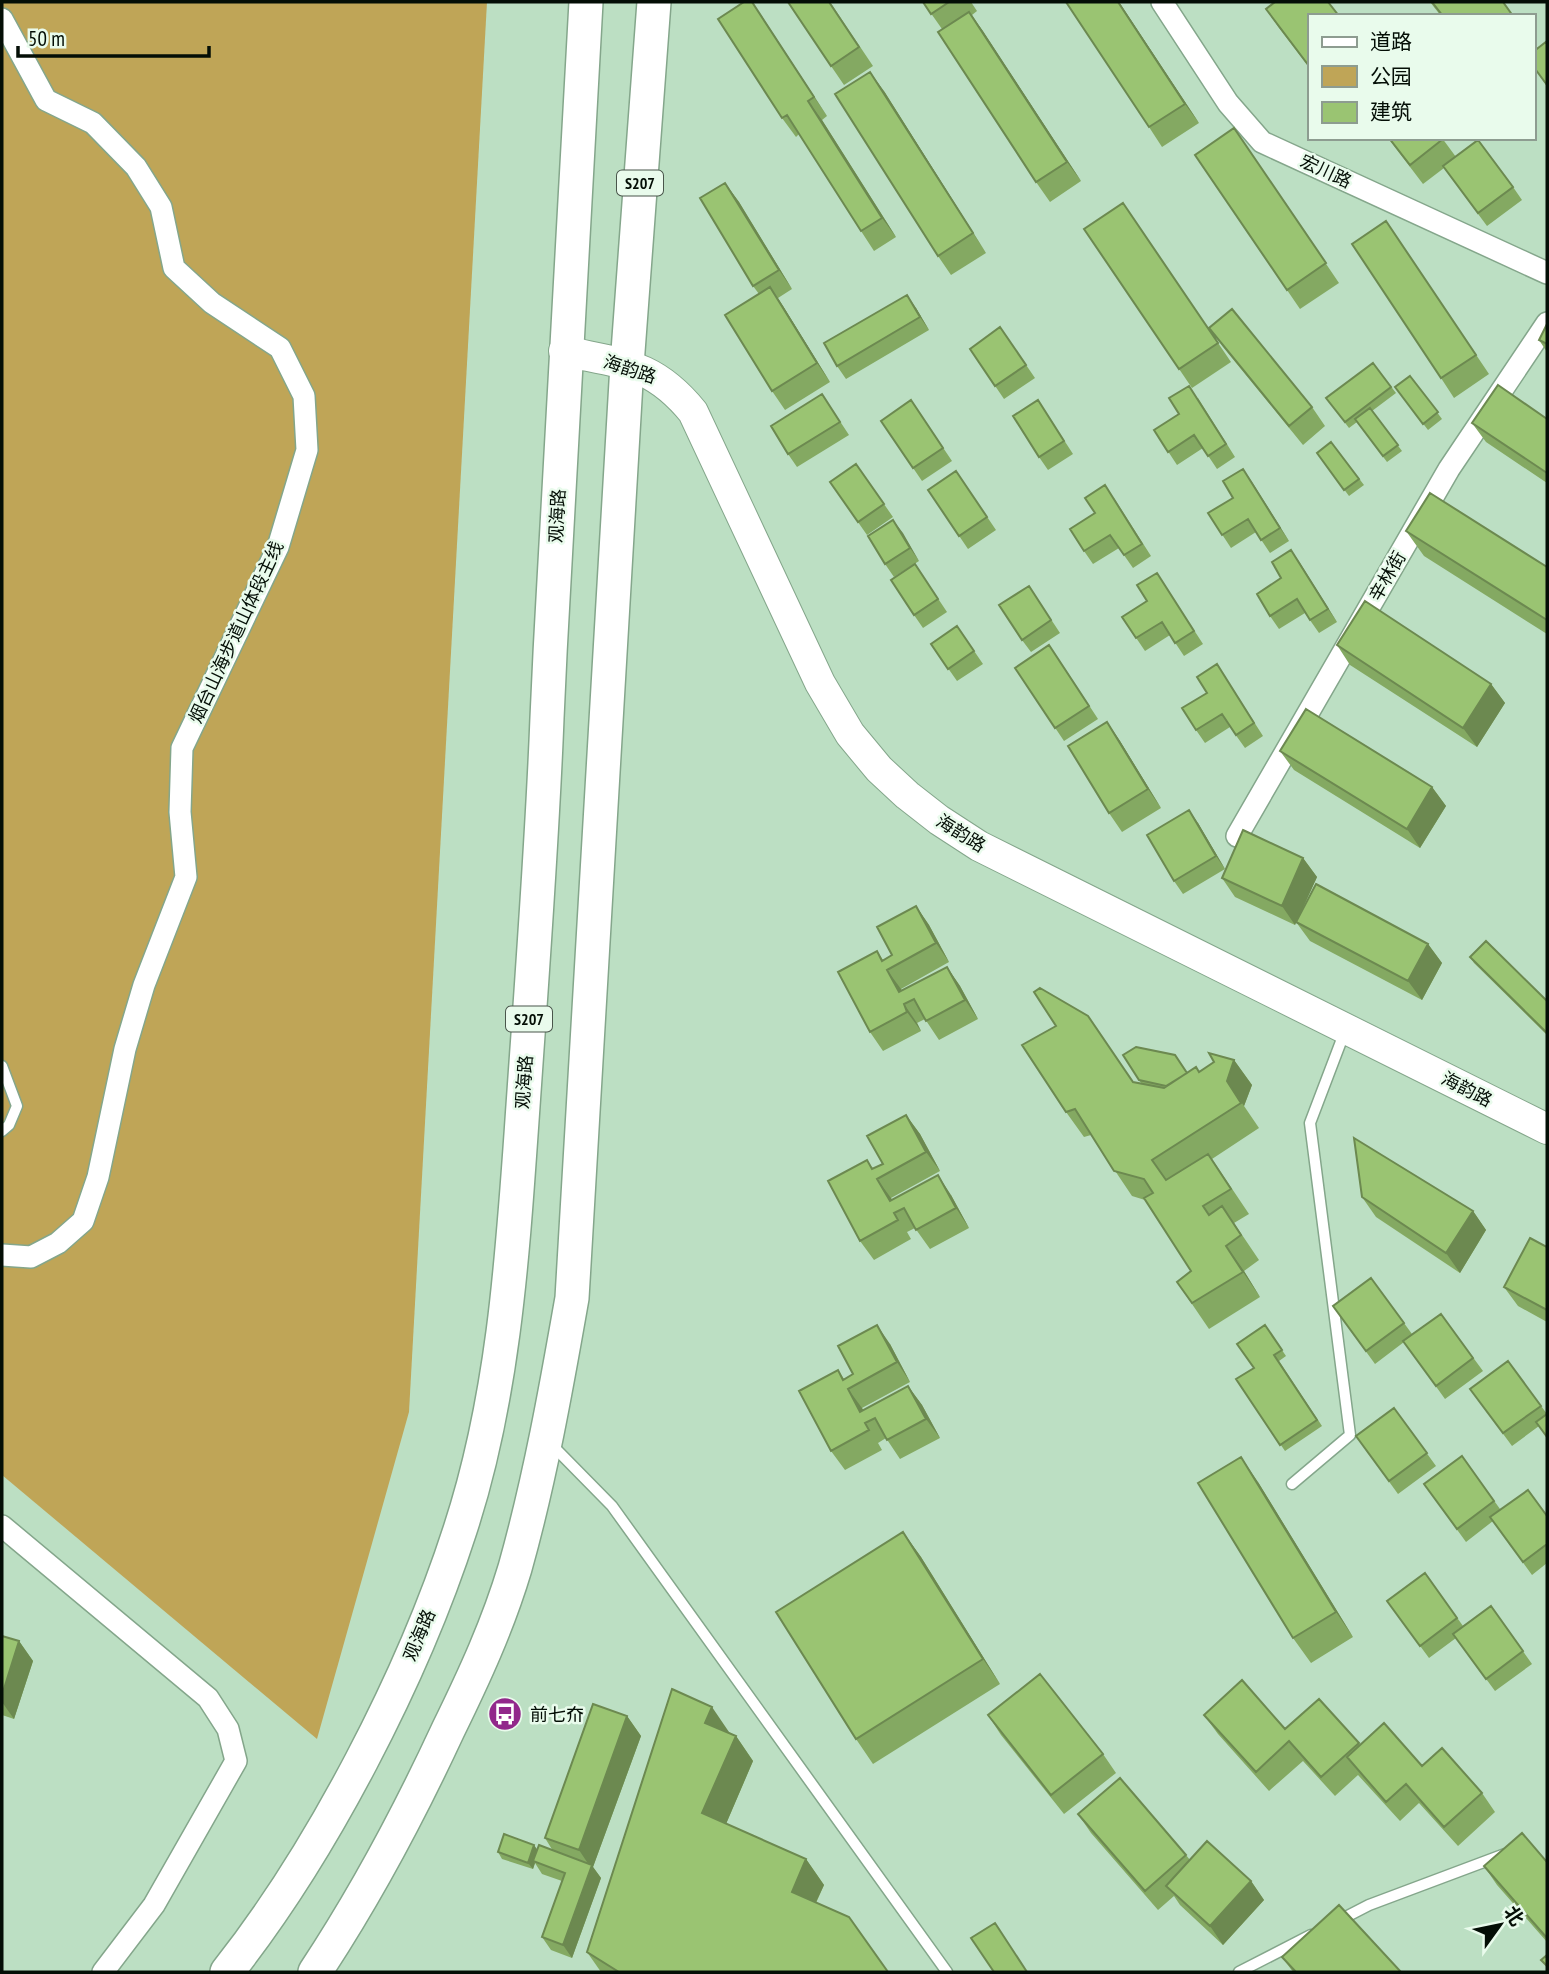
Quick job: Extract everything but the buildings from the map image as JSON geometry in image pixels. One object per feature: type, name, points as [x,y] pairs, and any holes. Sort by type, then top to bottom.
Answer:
[{"type":"main road","name":"观海路","points":[[227,1972],[288,1884],[352,1776],[421,1636],[461,1528],[491,1407],[510,1292],[543,825],[564,351],[586,2]]},
{"type":"main road","name":"S207","points":[[315,1972],[358,1906],[412,1807],[487,1649],[514,1569],[547,1441],[572,1298],[626,365],[654,2]]},
{"type":"street","name":"宏川路","points":[[1162,2],[1228,103],[1262,142],[1547,273]]},
{"type":"street","name":"烟台山海步道山体段主线","points":[[2,19],[46,100],[93,124],[136,167],[160,207],[174,268],[212,303],[280,348],[304,396],[307,450],[278,547],[182,748],[180,811],[186,877],[144,985],[125,1049],[98,1177],[83,1221],[58,1243],[31,1258],[2,1255]]},
{"type":"street","name":"辛林街","points":[[1237,836],[1449,468],[1547,323]]},
{"type":"street","name":"海韵路","points":[[564,351],[626,365],[662,379],[693,412],[820,683],[850,734],[888,778],[939,821],[979,846],[1547,1129]]},
{"type":"street","points":[[2,1526],[208,1698],[228,1729],[236,1761],[154,1905],[103,1972]]},
{"type":"lane","points":[[1292,1483],[1350,1435],[1310,1123],[1346,1029]]},
{"type":"lane","points":[[2,1066],[17,1106],[9,1125],[2,1131]]},
{"type":"lane","points":[[547,1441],[612,1506],[947,1972]]},
{"type":"lane","points":[[1239,1972],[1369,1905],[1508,1852]]},
{"type":"green space","points":[[2,2],[487,2],[409,1412],[317,1739],[2,1475]]},
{"type":"place","name":"前七夼","points":[[505,1714]]}]
